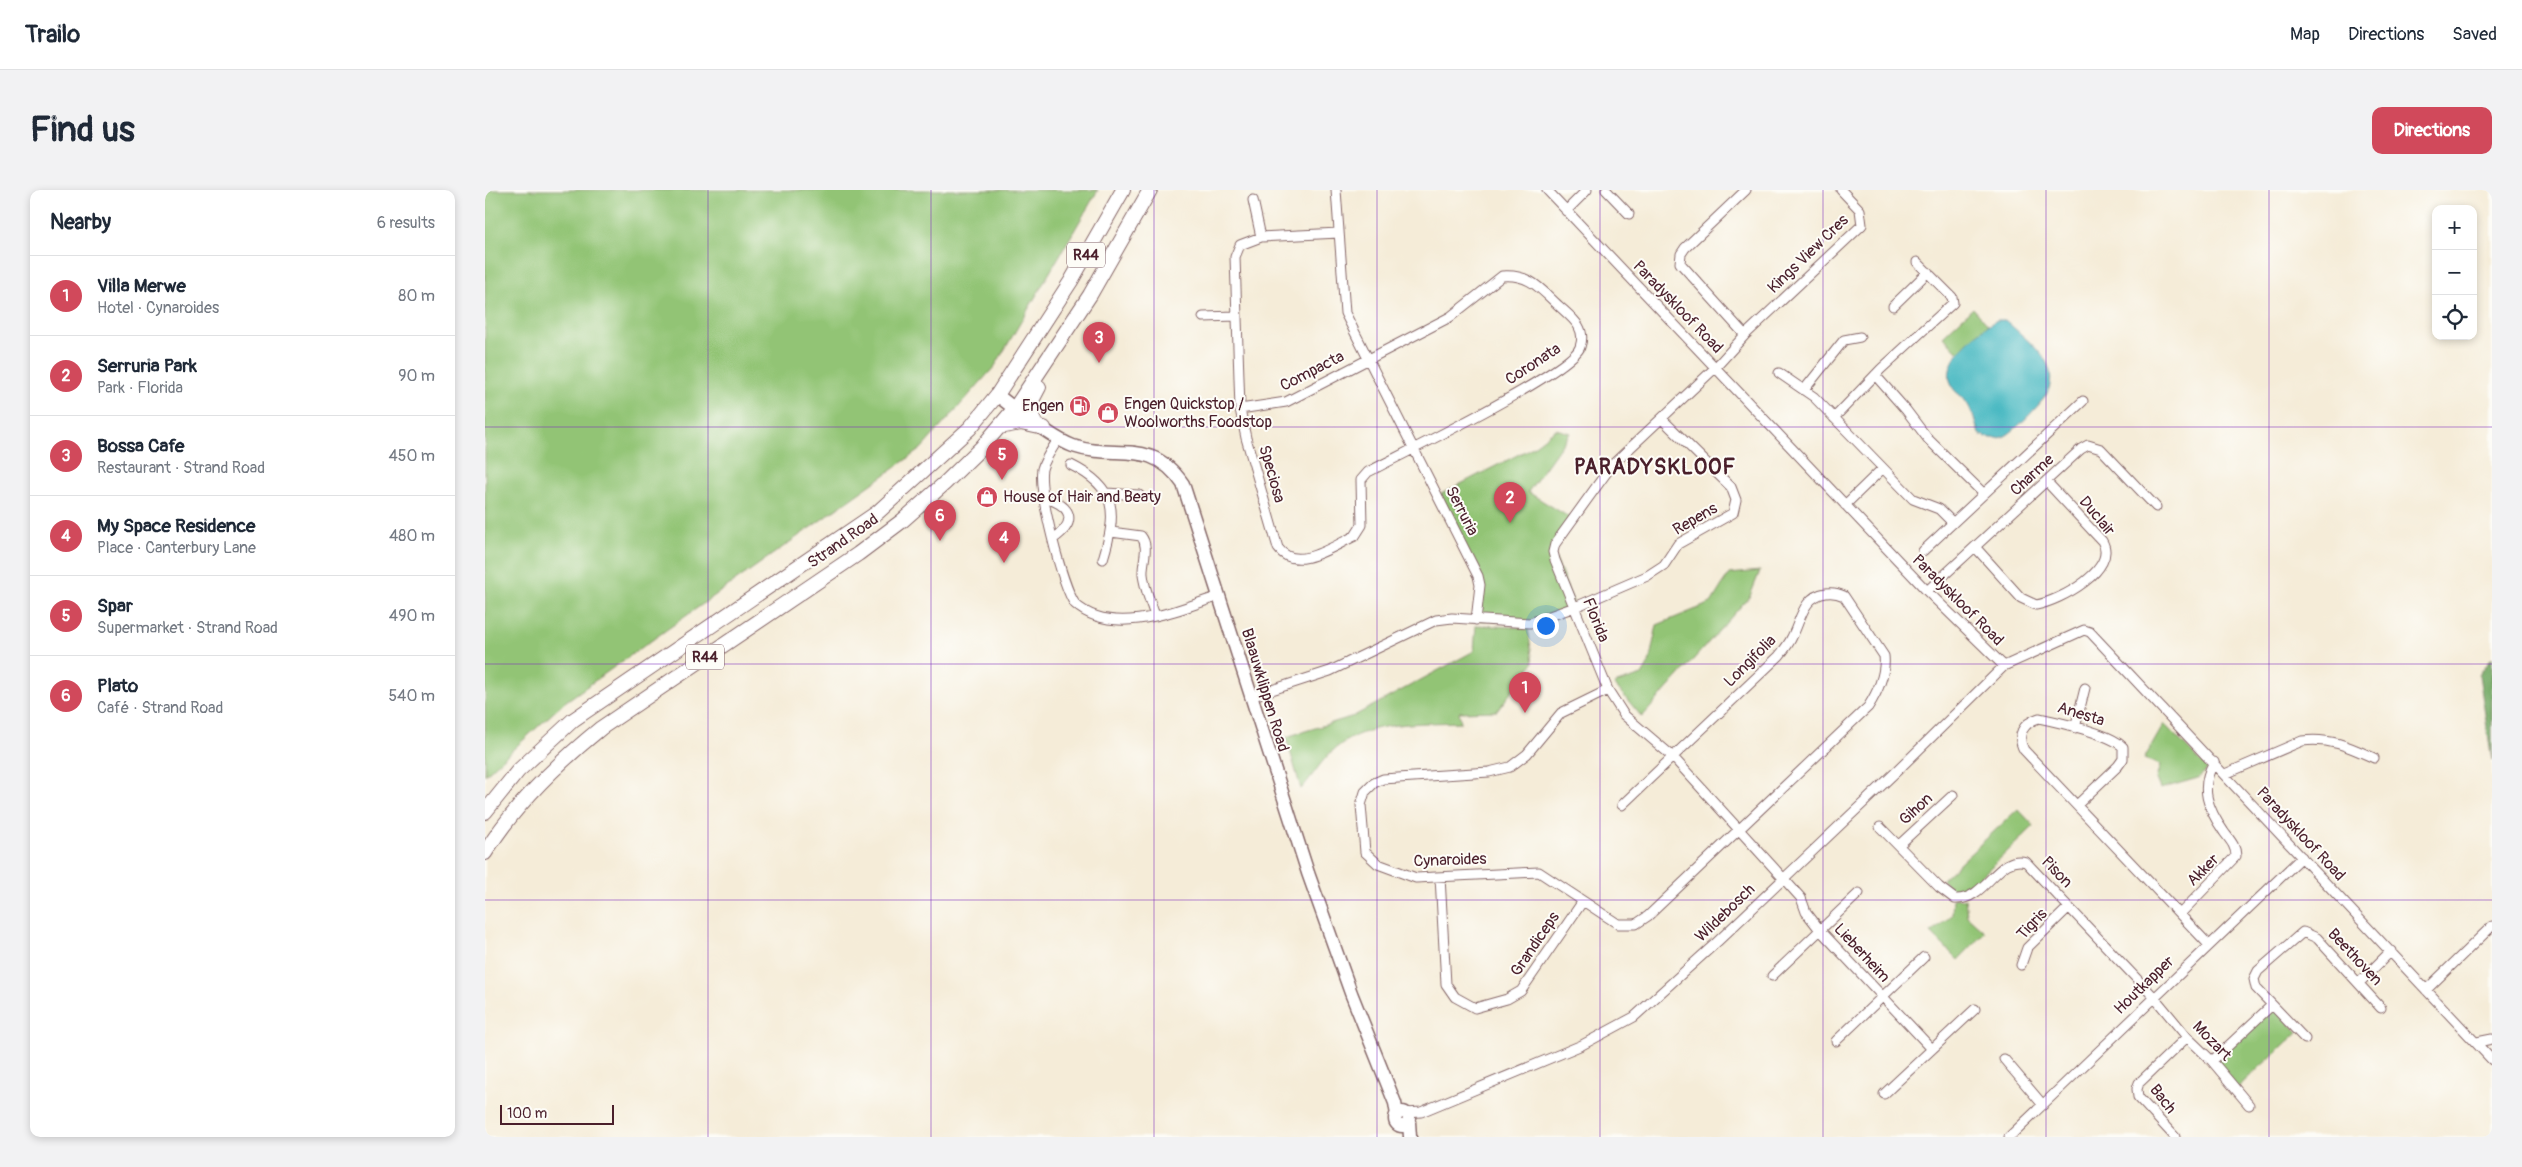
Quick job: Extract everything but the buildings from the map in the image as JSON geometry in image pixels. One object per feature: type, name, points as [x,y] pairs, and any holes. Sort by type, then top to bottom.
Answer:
[{"type":"main road","name":"Strand Road","points":[[485,812],[518,771],[573,720],[878,512],[970,428],[997,395],[1071,281],[1123,190]]},
{"type":"main road","name":"Strand Road","points":[[485,852],[525,802],[565,758],[601,728],[902,521],[945,483],[1015,408],[1090,295],[1150,190]]},
{"type":"main road","points":[[1039,425],[1029,412],[1031,401],[1056,361],[1059,342]]},
{"type":"main road","points":[[999,426],[1021,423],[1039,425]]},
{"type":"street","name":"Serruria","points":[[1336,190],[1345,313],[1367,360],[1478,576],[1480,585],[1476,620]]},
{"type":"street","name":"Paradyskloof Road","points":[[1547,190],[1927,591],[2004,666],[2079,631],[2090,632],[2492,1060]]},
{"type":"street","points":[[1566,210],[1587,190]]},
{"type":"street","points":[[1606,190],[1629,214]]},
{"type":"street","points":[[1745,335],[1680,263],[1681,254],[1685,248],[1746,190]]},
{"type":"street","name":"Kings View Cres","points":[[1715,368],[1745,335],[1862,225],[1860,210],[1841,190]]},
{"type":"street","points":[[1253,200],[1261,237]]},
{"type":"street","name":"Speciosa","points":[[1339,233],[1261,237],[1240,245],[1235,257],[1241,409],[1246,438],[1278,548],[1289,557],[1308,558],[1355,536],[1362,525],[1361,485],[1364,475],[1413,449]]},
{"type":"street","points":[[1834,418],[1875,375],[1953,303],[1952,297],[1917,262]]},
{"type":"street","points":[[1893,306],[1928,272]]},
{"type":"street","name":"Coronata","points":[[1367,360],[1450,318],[1502,276],[1527,278],[1580,327],[1580,348],[1569,360],[1519,392],[1413,449]]},
{"type":"street","points":[[1203,317],[1237,316]]},
{"type":"street","points":[[1805,390],[1844,340],[1860,337]]},
{"type":"street","name":"Compacta","points":[[1241,409],[1286,402],[1367,360]]},
{"type":"street","name":"Florida","points":[[1715,368],[1612,465],[1555,544],[1553,552],[1608,690],[1624,715],[1672,756],[1783,878]]},
{"type":"street","points":[[1779,373],[1788,381],[1814,397],[1913,499],[1939,509],[1953,523]]},
{"type":"street","points":[[1875,375],[1902,405],[1927,439],[1984,494]]},
{"type":"street","name":"Blaauwklippen Road","points":[[997,395],[1070,445],[1093,451],[1140,453],[1155,459],[1171,470],[1187,492],[1250,696],[1308,873],[1351,993],[1403,1116],[1409,1137]]},
{"type":"street","points":[[1923,551],[2083,401]]},
{"type":"street","name":"Repens","points":[[1476,620],[1525,624],[1575,607],[1658,570],[1678,544],[1733,513],[1736,500],[1731,487],[1662,419]]},
{"type":"street","points":[[1059,438],[1042,470],[1045,498],[1053,539],[1072,600],[1079,608],[1092,614],[1129,621],[1155,616],[1219,596]]},
{"type":"street","name":"Charme","points":[[1927,591],[1976,548],[2081,449],[2095,446],[2101,449],[2156,507]]},
{"type":"street","points":[[1071,465],[1092,477],[1106,492],[1112,512],[1111,532],[1103,559]]},
{"type":"street","points":[[1845,505],[1882,469]]},
{"type":"street","name":"Duclair","points":[[1976,548],[2021,598],[2036,604],[2051,600],[2077,587],[2103,564],[2107,552],[2102,541],[2047,481]]},
{"type":"street","points":[[1106,492],[1139,495]]},
{"type":"street","points":[[1045,498],[1059,503],[1068,513],[1068,525],[1065,532],[1053,539]]},
{"type":"street","points":[[1111,532],[1141,536],[1143,539],[1146,547],[1143,577],[1155,616]]},
{"type":"street","name":"Longifolia","points":[[1622,805],[1779,656],[1790,641],[1805,606],[1811,598],[1837,592],[1844,596],[1884,656],[1885,666],[1874,698],[1862,714],[1739,830]]},
{"type":"street","points":[[1250,696],[1330,671],[1424,623],[1443,618],[1476,620]]},
{"type":"street","name":"Wildebosch","points":[[1403,1116],[1421,1112],[1582,1045],[1619,1026],[1648,1005],[1898,770],[2004,666]]},
{"type":"street","points":[[2075,728],[2085,688]]},
{"type":"street","name":"Cynaroides","points":[[1608,690],[1561,713],[1527,754],[1510,767],[1489,772],[1383,779],[1374,783],[1365,792],[1361,805],[1364,845],[1368,857],[1378,864],[1409,878],[1539,872],[1618,924],[1636,924],[1648,916],[1739,830]]},
{"type":"street","name":"Anesta","points":[[2077,805],[2118,766],[2125,752],[2119,743],[2039,718],[2025,726],[2019,739],[2024,750],[2208,944]]},
{"type":"street","points":[[2225,774],[2302,741],[2315,739],[2339,743],[2374,758]]},
{"type":"street","name":"Akker","points":[[2180,914],[2236,856],[2234,846],[2213,814],[2206,790],[2206,777],[2214,762]]},
{"type":"street","name":"Gihon","points":[[1899,845],[1953,795]]},
{"type":"street","name":"Pison","points":[[1880,828],[1939,887],[1955,899],[1972,896],[2008,863],[2016,860],[2026,862],[2154,997]]},
{"type":"street","name":"Houtkapper","points":[[2009,1137],[2208,944],[2302,857]]},
{"type":"street","name":"Grandiceps","points":[[1440,877],[1446,984],[1455,997],[1475,1008],[1507,999],[1521,991],[1583,901]]},
{"type":"street","name":"Lieberheim","points":[[1783,878],[1801,898],[1806,912],[1820,930],[1932,1049]]},
{"type":"street","name":"Lieberheim","points":[[1772,976],[1859,893]]},
{"type":"street","name":"Tigris","points":[[2021,965],[2027,948],[2069,907]]},
{"type":"street","points":[[2426,990],[2492,926]]},
{"type":"street","name":"Beethoven","points":[[2305,1039],[2257,988],[2256,974],[2297,934],[2303,932],[2317,938],[2381,1008]]},
{"type":"street","points":[[2359,983],[2391,951]]},
{"type":"street","name":"Lieberheim","points":[[1836,1041],[1924,957]]},
{"type":"street","name":"Mozart","points":[[2154,997],[2187,1037],[2213,1061],[2249,1105]]},
{"type":"street","points":[[2213,1061],[2272,1005]]},
{"type":"street","points":[[1884,1094],[1975,1009]]},
{"type":"street","name":"Bach","points":[[2175,1137],[2138,1097],[2137,1089],[2139,1083],[2187,1037]]},
{"type":"street","points":[[2477,1042],[2492,1039]]},
{"type":"street","points":[[2004,1059],[2043,1105]]},
{"type":"green space","points":[[485,190],[1098,190],[995,366],[921,449],[565,702],[485,775]]},
{"type":"green space","points":[[1973,308],[1988,325],[1959,353],[1943,336]]},
{"type":"green space","points":[[1556,429],[1570,433],[1528,492],[1572,519],[1553,552],[1575,607],[1530,623],[1476,620],[1480,585],[1437,496],[1531,448]]},
{"type":"green space","points":[[1760,571],[1750,596],[1642,717],[1614,684],[1642,675],[1649,663],[1657,625],[1711,603],[1729,574]]},
{"type":"green space","points":[[1476,625],[1528,628],[1533,663],[1497,711],[1459,712],[1461,722],[1396,725],[1364,732],[1349,739],[1331,752],[1301,789],[1286,737],[1354,716],[1474,651]]},
{"type":"green space","points":[[2492,657],[2492,761],[2479,675]]},
{"type":"green space","points":[[2164,724],[2208,769],[2198,778],[2160,789],[2156,779],[2160,765],[2144,759]]},
{"type":"green space","points":[[2018,809],[2034,826],[1970,887],[1951,889],[1942,880]]},
{"type":"green space","points":[[1953,898],[1965,899],[1967,916],[1985,932],[1958,960],[1931,933],[1952,915]]},
{"type":"green space","points":[[2272,1005],[2298,1032],[2236,1089],[2212,1061]]},
{"type":"water","points":[[1997,320],[2005,320],[2036,349],[2046,362],[2051,378],[2048,392],[2021,424],[2005,436],[1995,438],[1979,434],[1969,407],[1954,389],[1950,378],[1950,368],[1962,348]]},
{"type":"place","name":"Bossa Cafe","points":[[1099,363]]},
{"type":"place","name":"Engen","points":[[1080,406]]},
{"type":"place","name":"Engen Quickstop / Woolworths Foodstop","points":[[1108,413]]},
{"type":"place","name":"Spar","points":[[1002,480]]},
{"type":"place","name":"House of Hair and Beaty","points":[[987,497]]},
{"type":"place","name":"Serruria Park","points":[[1510,523]]},
{"type":"place","name":"Plato","points":[[940,541]]},
{"type":"place","name":"My Space Residence","points":[[1004,563]]},
{"type":"place","name":"Villa Merwe","points":[[1525,713]]},
{"type":"district","name":"PARADYSKLOOF","points":[[1655,467]]}]
